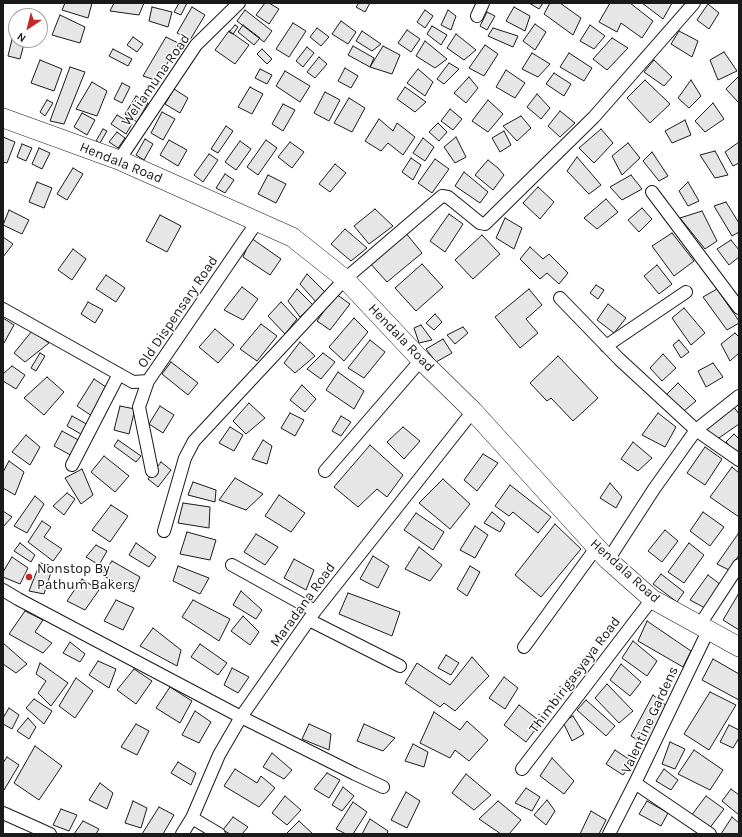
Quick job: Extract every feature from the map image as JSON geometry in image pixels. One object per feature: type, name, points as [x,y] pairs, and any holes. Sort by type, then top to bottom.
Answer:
[{"type":"main road","name":"Hendala Road","points":[[3,118],[119,160],[292,237],[345,279],[421,360],[473,410],[602,554],[652,599],[739,648]]},
{"type":"street","points":[[477,16],[484,3]]},
{"type":"street","points":[[164,531],[185,458],[194,441],[345,279],[442,196],[448,197],[480,223],[485,224],[594,117],[694,3]]},
{"type":"street","name":"Weliamuna Road","points":[[119,160],[196,45],[232,5]]},
{"type":"street","points":[[652,192],[739,308]]},
{"type":"street","name":"Old Dispensary Road","points":[[3,309],[133,382],[148,381],[257,222]]},
{"type":"street","points":[[606,346],[686,292]]},
{"type":"street","points":[[560,298],[606,346],[696,430],[739,460]]},
{"type":"street","points":[[325,472],[421,360]]},
{"type":"street","points":[[72,465],[119,374]]},
{"type":"street","points":[[148,381],[139,407],[152,471]]},
{"type":"street","points":[[524,647],[654,489],[696,430],[739,396]]},
{"type":"street","name":"Maradana Road","points":[[182,834],[192,818],[219,755],[241,717],[312,616],[473,410]]},
{"type":"street","points":[[232,564],[312,616],[400,666]]},
{"type":"street","name":"Valentine Gardens","points":[[710,834],[635,783],[703,628],[739,566]]},
{"type":"street","points":[[3,590],[241,717],[383,787]]},
{"type":"street","name":"Thimbirigasyaya Road","points":[[522,769],[652,599]]},
{"type":"street","points":[[609,834],[635,783]]},
{"type":"street","points":[[3,813],[45,833]]},
{"type":"street","points":[[192,818],[219,834]]},
{"type":"building","points":[[65,3],[92,3],[88,18],[62,10]]},
{"type":"building","points":[[114,3],[144,3],[139,15],[110,11]]},
{"type":"building","points":[[179,3],[187,3],[181,15],[174,12]]},
{"type":"building","points":[[265,3],[269,3],[279,9],[269,24],[256,15]]},
{"type":"building","points":[[359,3],[370,3],[365,12],[356,7]]},
{"type":"building","points":[[529,3],[543,3],[539,9]]},
{"type":"building","points":[[550,3],[560,3],[581,18],[573,35],[544,14]]},
{"type":"building","points":[[610,3],[630,3],[653,21],[642,38],[621,23],[617,32],[599,22]]},
{"type":"building","points":[[642,3],[672,3],[663,19]]},
{"type":"building","points":[[708,4],[719,13],[709,29],[697,20]]},
{"type":"building","points":[[152,7],[172,12],[168,27],[149,21]]},
{"type":"building","points":[[192,7],[205,15],[190,40],[177,33]]},
{"type":"building","points":[[514,7],[530,16],[525,31],[506,21]]},
{"type":"building","points":[[245,10],[272,31],[264,42],[237,21]]},
{"type":"building","points":[[425,10],[433,16],[425,28],[417,22]]},
{"type":"building","points":[[448,10],[456,16],[451,30],[441,25]]},
{"type":"building","points":[[487,12],[495,16],[487,30],[480,26]]},
{"type":"building","points":[[60,15],[85,27],[80,43],[52,35]]},
{"type":"building","points":[[341,21],[356,32],[348,44],[332,34]]},
{"type":"building","points":[[293,23],[306,31],[289,57],[276,49]]},
{"type":"building","points":[[535,24],[546,32],[535,50],[523,41]]},
{"type":"building","points":[[235,25],[238,27],[233,34],[229,32]]},
{"type":"building","points":[[243,25],[260,38],[254,45],[238,32]]},
{"type":"building","points":[[590,25],[605,36],[594,49],[580,41]]},
{"type":"building","points":[[432,26],[447,35],[441,45],[427,34]]},
{"type":"building","points":[[317,28],[329,37],[321,46],[310,37]]},
{"type":"building","points":[[493,28],[518,36],[513,47],[488,36]]},
{"type":"building","points":[[407,30],[420,39],[411,52],[398,43]]},
{"type":"building","points":[[229,31],[249,45],[235,64],[215,50]]},
{"type":"building","points":[[362,31],[381,44],[372,51],[356,41]]},
{"type":"building","points":[[679,31],[698,41],[692,57],[671,44]]},
{"type":"building","points":[[456,34],[476,50],[464,60],[447,48]]},
{"type":"building","points":[[133,37],[143,44],[137,52],[127,45]]},
{"type":"building","points":[[166,37],[178,43],[158,81],[143,76]]},
{"type":"building","points":[[612,38],[628,48],[607,70],[593,59]]},
{"type":"building","points":[[425,41],[447,59],[435,68],[416,56]]},
{"type":"building","points":[[485,45],[498,54],[484,76],[469,68]]},
{"type":"building","points":[[353,46],[374,58],[370,67],[348,55]]},
{"type":"building","points":[[383,46],[400,55],[392,74],[370,67]]},
{"type":"building","points":[[307,47],[314,53],[303,67],[296,61]]},
{"type":"building","points":[[10,48],[23,48],[20,59],[8,56]]},
{"type":"building","points":[[113,49],[132,59],[128,66],[109,56]]},
{"type":"building","points":[[262,49],[272,59],[267,64],[257,54]]},
{"type":"building","points":[[724,52],[737,71],[718,80],[710,60]]},
{"type":"building","points":[[532,53],[550,64],[538,77],[522,69]]},
{"type":"building","points":[[569,53],[592,68],[584,81],[560,67]]},
{"type":"building","points":[[319,57],[327,64],[315,78],[307,72]]},
{"type":"building","points":[[40,60],[62,69],[54,91],[31,83]]},
{"type":"building","points":[[654,60],[672,77],[664,86],[644,72]]},
{"type":"building","points":[[449,63],[459,69],[444,84],[437,79]]},
{"type":"building","points":[[70,67],[85,72],[64,124],[50,121]]},
{"type":"building","points":[[345,68],[358,76],[351,88],[338,81]]},
{"type":"building","points":[[260,69],[272,75],[267,84],[255,78]]},
{"type":"building","points":[[418,69],[433,82],[425,96],[407,83]]},
{"type":"building","points":[[506,70],[525,83],[515,98],[496,87]]},
{"type":"building","points":[[285,71],[310,86],[300,102],[276,86]]},
{"type":"building","points":[[554,73],[571,84],[564,96],[546,84]]},
{"type":"building","points":[[739,76],[739,102],[738,102],[726,89]]},
{"type":"building","points":[[469,77],[478,88],[466,103],[454,93]]},
{"type":"building","points":[[645,80],[670,104],[650,123],[627,98]]},
{"type":"building","points":[[691,80],[701,96],[689,108],[678,98]]},
{"type":"building","points":[[92,82],[107,91],[97,116],[76,109]]},
{"type":"building","points":[[122,83],[130,87],[122,103],[114,99]]},
{"type":"building","points":[[250,87],[263,94],[252,114],[238,107]]},
{"type":"building","points":[[405,87],[426,102],[415,112],[397,99]]},
{"type":"building","points":[[174,89],[188,98],[180,113],[165,104]]},
{"type":"building","points":[[325,92],[340,100],[329,121],[314,113]]},
{"type":"building","points":[[537,94],[550,108],[541,119],[527,107]]},
{"type":"building","points":[[136,96],[148,103],[137,122],[125,114]]},
{"type":"building","points":[[349,98],[365,108],[352,132],[334,123]]},
{"type":"building","points":[[47,100],[53,103],[45,116],[40,112]]},
{"type":"building","points":[[488,100],[503,114],[488,132],[472,121]]},
{"type":"building","points":[[713,103],[724,119],[705,132],[695,121]]},
{"type":"building","points":[[283,104],[295,110],[283,131],[272,124]]},
{"type":"building","points":[[450,109],[462,119],[453,130],[441,121]]},
{"type":"building","points":[[560,111],[575,123],[560,137],[548,126]]},
{"type":"building","points":[[162,112],[175,119],[163,140],[151,133]]},
{"type":"building","points":[[82,113],[95,120],[87,135],[74,127]]},
{"type":"building","points":[[117,115],[132,124],[126,134],[111,124]]},
{"type":"building","points":[[521,116],[531,128],[517,141],[503,126]]},
{"type":"building","points":[[379,119],[393,131],[397,123],[415,137],[403,155],[388,143],[381,151],[365,141]]},
{"type":"building","points":[[685,120],[691,135],[672,143],[665,131]]},
{"type":"building","points":[[438,123],[447,132],[439,141],[429,132]]},
{"type":"building","points":[[226,126],[233,131],[218,153],[211,149]]},
{"type":"building","points":[[103,129],[107,131],[100,143],[96,141]]},
{"type":"building","points":[[601,129],[613,143],[594,163],[579,148]]},
{"type":"building","points":[[504,131],[511,145],[500,152],[492,138]]},
{"type":"building","points":[[117,132],[125,138],[118,148],[109,142]]},
{"type":"building","points":[[3,137],[15,142],[7,163],[3,162]]},
{"type":"building","points":[[456,137],[466,157],[455,163],[444,147]]},
{"type":"building","points":[[423,138],[434,147],[425,161],[413,153]]},
{"type":"building","points":[[145,139],[153,144],[144,160],[136,155]]},
{"type":"building","points":[[169,140],[187,150],[178,166],[160,155]]},
{"type":"building","points":[[266,140],[277,148],[258,175],[247,167]]},
{"type":"building","points":[[240,141],[251,149],[236,170],[225,162]]},
{"type":"building","points":[[290,142],[304,152],[292,168],[278,157]]},
{"type":"building","points":[[739,142],[739,163],[733,166],[725,152]]},
{"type":"building","points":[[628,143],[640,158],[622,175],[612,156]]},
{"type":"building","points":[[22,144],[32,148],[26,161],[17,157]]},
{"type":"building","points":[[39,148],[50,153],[42,169],[32,164]]},
{"type":"building","points":[[715,151],[728,175],[715,178],[700,155]]},
{"type":"building","points":[[652,152],[668,176],[659,181],[643,161]]},
{"type":"building","points":[[209,154],[218,160],[203,182],[194,175]]},
{"type":"building","points":[[577,157],[601,185],[589,194],[567,171]]},
{"type":"building","points":[[411,158],[421,165],[413,180],[402,172]]},
{"type":"building","points":[[435,159],[449,169],[432,193],[418,183]]},
{"type":"building","points":[[488,160],[504,175],[493,190],[475,175]]},
{"type":"building","points":[[335,164],[346,173],[330,192],[319,184]]},
{"type":"building","points":[[73,168],[83,174],[67,200],[57,194]]},
{"type":"building","points":[[464,172],[488,192],[480,203],[455,186]]},
{"type":"building","points":[[225,174],[234,180],[225,193],[216,188]]},
{"type":"building","points":[[268,175],[286,184],[276,203],[258,194]]},
{"type":"building","points":[[631,175],[642,189],[622,200],[610,187]]},
{"type":"building","points":[[37,182],[52,188],[44,208],[29,202]]},
{"type":"building","points":[[688,182],[699,201],[688,206],[679,191]]},
{"type":"building","points":[[538,187],[554,202],[540,219],[523,203]]},
{"type":"building","points":[[606,199],[618,212],[597,229],[584,218]]},
{"type":"building","points":[[726,202],[739,223],[739,232],[732,236],[714,206]]},
{"type":"building","points":[[642,208],[652,219],[639,232],[628,220]]},
{"type":"building","points":[[375,209],[393,226],[369,244],[354,226]]},
{"type":"building","points":[[9,210],[29,220],[22,234],[3,225]]},
{"type":"building","points":[[702,211],[717,241],[705,249],[680,218]]},
{"type":"building","points":[[449,214],[463,224],[445,252],[430,241]]},
{"type":"building","points":[[160,215],[181,226],[167,252],[146,241]]},
{"type":"building","points":[[505,218],[522,228],[514,249],[496,238]]},
{"type":"building","points":[[345,229],[367,248],[351,261],[331,244]]},
{"type":"building","points":[[405,232],[422,253],[387,282],[369,262]]},
{"type":"building","points":[[672,233],[694,261],[674,276],[652,246]]},
{"type":"building","points":[[482,235],[500,254],[473,279],[455,260]]},
{"type":"building","points":[[3,237],[13,244],[3,257]]},
{"type":"building","points":[[251,238],[281,259],[270,275],[243,257]]},
{"type":"building","points":[[731,240],[739,250],[739,257],[729,265],[717,249]]},
{"type":"building","points":[[530,247],[543,259],[549,254],[568,273],[559,284],[547,273],[540,279],[520,259]]},
{"type":"building","points":[[73,249],[86,259],[72,280],[58,270]]},
{"type":"building","points":[[422,264],[443,287],[416,311],[395,288]]},
{"type":"building","points":[[657,265],[672,284],[659,294],[644,276]]},
{"type":"building","points":[[307,274],[326,293],[317,303],[300,284]]},
{"type":"building","points":[[106,275],[125,288],[116,302],[96,289]]},
{"type":"building","points":[[596,285],[604,290],[598,299],[590,293]]},
{"type":"building","points":[[242,287],[258,299],[243,320],[224,310]]},
{"type":"building","points":[[297,289],[313,305],[300,317],[288,301]]},
{"type":"building","points":[[529,289],[542,305],[526,319],[538,333],[520,348],[495,317]]},
{"type":"building","points":[[717,289],[739,321],[739,323],[727,330],[703,297]]},
{"type":"building","points":[[336,294],[350,304],[330,330],[317,321]]},
{"type":"building","points":[[88,302],[103,310],[95,323],[81,314]]},
{"type":"building","points":[[281,302],[297,319],[285,334],[268,316]]},
{"type":"building","points":[[608,304],[626,318],[614,333],[597,320]]},
{"type":"building","points":[[684,308],[705,333],[691,345],[672,318]]},
{"type":"building","points":[[435,314],[442,322],[434,330],[426,323]]},
{"type":"building","points":[[3,318],[14,325],[4,343],[3,342]]},
{"type":"building","points":[[354,318],[368,332],[344,361],[329,347]]},
{"type":"building","points":[[261,324],[277,336],[257,361],[240,349]]},
{"type":"building","points":[[421,325],[432,340],[419,343],[414,328]]},
{"type":"building","points":[[463,327],[468,333],[455,344],[447,335]]},
{"type":"building","points":[[215,329],[234,345],[218,363],[199,347]]},
{"type":"building","points":[[32,331],[49,343],[25,362],[14,353]]},
{"type":"building","points":[[735,333],[739,337],[739,353],[730,361],[721,344]]},
{"type":"building","points":[[443,339],[452,353],[436,362],[426,349]]},
{"type":"building","points":[[370,340],[385,352],[364,378],[348,368]]},
{"type":"building","points":[[679,340],[689,352],[681,358],[673,345]]},
{"type":"building","points":[[300,342],[315,356],[295,373],[284,363]]},
{"type":"building","points":[[40,353],[45,356],[36,371],[31,368]]},
{"type":"building","points":[[323,353],[335,362],[321,379],[307,369]]},
{"type":"building","points":[[663,354],[676,368],[662,381],[650,368]]},
{"type":"building","points":[[558,356],[598,398],[573,421],[551,398],[547,401],[530,383]]},
{"type":"building","points":[[171,362],[198,383],[188,395],[162,374]]},
{"type":"building","points":[[713,363],[723,377],[706,387],[698,371]]},
{"type":"building","points":[[12,366],[25,375],[16,389],[3,381],[3,374]]},
{"type":"building","points":[[338,372],[364,391],[354,409],[326,390]]},
{"type":"building","points":[[47,377],[64,392],[44,415],[24,398]]},
{"type":"building","points":[[94,379],[109,389],[92,416],[77,406]]},
{"type":"building","points":[[678,383],[696,401],[684,411],[666,395]]},
{"type":"building","points":[[302,385],[316,399],[305,412],[290,400]]},
{"type":"building","points":[[249,403],[265,418],[246,434],[233,421]]},
{"type":"building","points":[[120,406],[135,409],[129,434],[114,430]]},
{"type":"building","points":[[160,406],[174,415],[163,433],[149,424]]},
{"type":"building","points":[[733,406],[739,414],[739,424],[716,440],[706,430]]},
{"type":"building","points":[[290,413],[304,420],[295,436],[281,428]]},
{"type":"building","points":[[658,413],[676,427],[665,447],[642,435]]},
{"type":"building","points":[[72,416],[92,427],[86,437],[67,426]]},
{"type":"building","points":[[341,416],[351,422],[341,436],[332,431]]},
{"type":"building","points":[[230,427],[243,435],[234,451],[219,443]]},
{"type":"building","points":[[403,427],[420,441],[404,459],[387,442]]},
{"type":"building","points":[[62,431],[82,442],[74,457],[54,446]]},
{"type":"building","points":[[734,434],[739,439],[739,455],[726,442]]},
{"type":"building","points":[[26,435],[40,447],[30,465],[12,452]]},
{"type":"building","points":[[118,440],[141,456],[136,462],[114,446]]},
{"type":"building","points":[[263,440],[272,446],[267,464],[252,459]]},
{"type":"building","points":[[633,442],[652,458],[638,471],[621,459]]},
{"type":"building","points":[[370,445],[403,475],[387,497],[377,489],[358,507],[334,487]]},
{"type":"building","points":[[705,447],[722,459],[705,485],[687,473]]},
{"type":"building","points":[[483,454],[498,463],[477,491],[464,480]]},
{"type":"building","points":[[104,456],[129,476],[115,492],[91,472]]},
{"type":"building","points":[[9,461],[24,472],[15,495],[3,488],[3,472]]},
{"type":"building","points":[[161,462],[171,470],[158,487],[148,479]]},
{"type":"building","points":[[732,467],[739,473],[739,517],[710,497]]},
{"type":"building","points":[[82,469],[93,495],[81,504],[65,478]]},
{"type":"building","points":[[235,478],[263,494],[246,510],[219,500]]},
{"type":"building","points":[[443,479],[470,504],[450,529],[419,503]]},
{"type":"building","points":[[193,482],[216,490],[215,502],[188,495]]},
{"type":"building","points":[[610,483],[622,497],[616,508],[600,498]]},
{"type":"building","points":[[510,485],[551,517],[538,533],[513,512],[509,516],[495,506]]},
{"type":"building","points":[[67,493],[75,499],[64,515],[53,506]]},
{"type":"building","points":[[279,495],[305,513],[291,532],[265,516]]},
{"type":"building","points":[[35,496],[44,504],[27,533],[14,526]]},
{"type":"building","points":[[183,503],[210,507],[209,528],[178,523]]},
{"type":"building","points":[[111,505],[128,516],[110,542],[92,530]]},
{"type":"building","points":[[3,511],[12,517],[3,527]]},
{"type":"building","points":[[492,512],[505,523],[500,532],[484,523]]},
{"type":"building","points":[[703,512],[724,527],[710,546],[690,531]]},
{"type":"building","points":[[416,513],[444,532],[433,550],[404,530]]},
{"type":"building","points":[[42,521],[51,527],[44,537],[62,549],[53,561],[28,542]]},
{"type":"building","points":[[555,524],[581,549],[541,597],[515,575]]},
{"type":"building","points":[[475,526],[488,535],[475,558],[460,550]]},
{"type":"building","points":[[665,530],[678,541],[662,562],[648,551]]},
{"type":"building","points":[[187,532],[216,540],[210,560],[180,554]]},
{"type":"building","points":[[256,534],[278,547],[265,565],[244,552]]},
{"type":"building","points":[[738,534],[739,555],[729,570],[717,564]]},
{"type":"building","points":[[20,543],[35,555],[31,562],[14,551]]},
{"type":"building","points":[[136,543],[156,557],[149,567],[129,555]]},
{"type":"building","points":[[689,543],[704,555],[684,583],[668,572]]},
{"type":"building","points":[[96,545],[107,551],[99,565],[86,557]]},
{"type":"building","points":[[419,547],[442,565],[430,581],[405,569]]},
{"type":"building","points":[[373,556],[389,566],[378,588],[360,579]]},
{"type":"building","points":[[12,557],[28,568],[20,584],[3,577],[3,572]]},
{"type":"building","points":[[294,559],[314,570],[306,590],[284,578]]},
{"type":"building","points":[[112,561],[140,577],[134,592],[102,575]]},
{"type":"building","points":[[40,563],[53,566],[44,594],[29,591]]},
{"type":"building","points":[[178,566],[209,578],[200,594],[173,581]]},
{"type":"building","points":[[470,566],[480,572],[467,596],[457,589]]},
{"type":"building","points":[[661,574],[684,592],[677,602],[653,584]]},
{"type":"building","points":[[708,575],[721,585],[705,608],[690,600]]},
{"type":"building","points":[[82,579],[99,590],[85,610],[67,601]]},
{"type":"building","points":[[241,591],[262,610],[256,619],[233,605]]},
{"type":"building","points":[[348,593],[400,612],[392,636],[339,614]]},
{"type":"building","points":[[739,593],[739,630],[723,620]]},
{"type":"building","points":[[116,600],[134,608],[123,630],[104,621]]},
{"type":"building","points":[[193,600],[230,619],[219,641],[182,617]]},
{"type":"building","points":[[25,611],[43,620],[35,632],[52,643],[43,653],[9,634]]},
{"type":"building","points":[[243,616],[259,632],[250,645],[231,631]]},
{"type":"building","points":[[647,621],[691,651],[683,667],[638,641]]},
{"type":"building","points":[[153,628],[181,650],[177,666],[140,646]]},
{"type":"building","points":[[633,641],[657,661],[647,676],[622,658]]},
{"type":"building","points":[[70,642],[85,654],[80,662],[63,653]]},
{"type":"building","points":[[3,643],[27,664],[16,673],[3,664]]},
{"type":"building","points":[[200,644],[227,663],[218,675],[191,657]]},
{"type":"building","points":[[446,655],[459,663],[451,675],[438,668]]},
{"type":"building","points":[[472,657],[489,676],[455,711],[444,703],[440,707],[405,683],[417,663],[450,685]]},
{"type":"building","points":[[713,659],[739,674],[739,700],[702,680]]},
{"type":"building","points":[[98,661],[116,669],[109,688],[89,675]]},
{"type":"building","points":[[40,663],[68,683],[51,706],[38,693],[46,681],[36,674]]},
{"type":"building","points":[[621,664],[641,682],[630,696],[610,680]]},
{"type":"building","points":[[232,668],[249,677],[238,693],[224,685]]},
{"type":"building","points":[[134,669],[152,681],[136,704],[117,690]]},
{"type":"building","points":[[504,677],[518,688],[505,709],[489,698]]},
{"type":"building","points":[[76,678],[93,691],[75,718],[59,706]]},
{"type":"building","points":[[607,684],[633,711],[619,723],[595,698]]},
{"type":"building","points":[[170,687],[192,701],[180,723],[156,708]]},
{"type":"building","points":[[710,692],[736,705],[709,750],[684,734]]},
{"type":"building","points":[[653,695],[668,707],[647,746],[631,736]]},
{"type":"building","points":[[34,699],[52,711],[44,724],[26,708]]},
{"type":"building","points":[[586,700],[615,726],[606,736],[577,710]]},
{"type":"building","points":[[519,705],[541,722],[526,742],[504,725]]},
{"type":"building","points":[[9,708],[19,715],[12,729],[3,724],[3,718]]},
{"type":"building","points":[[195,711],[211,722],[199,743],[182,735]]},
{"type":"building","points":[[434,712],[460,730],[467,721],[488,740],[469,761],[455,750],[450,758],[420,743]]},
{"type":"building","points":[[573,716],[584,734],[572,741],[563,722]]},
{"type":"building","points":[[28,718],[36,727],[29,739],[17,731]]},
{"type":"building","points":[[136,724],[149,731],[137,755],[121,747]]},
{"type":"building","points":[[309,724],[331,734],[329,750],[302,739]]},
{"type":"building","points":[[364,724],[395,738],[383,751],[357,741]]},
{"type":"building","points":[[729,725],[739,730],[739,738],[733,748],[720,742]]},
{"type":"building","points":[[670,742],[685,749],[675,769],[662,764]]},
{"type":"building","points":[[413,744],[428,752],[424,767],[405,761]]},
{"type":"building","points":[[35,746],[62,766],[39,800],[14,783]]},
{"type":"building","points":[[615,750],[633,762],[623,775],[606,764]]},
{"type":"building","points":[[694,750],[723,770],[710,790],[678,774]]},
{"type":"building","points":[[272,753],[292,770],[284,779],[263,767]]},
{"type":"building","points":[[7,757],[19,765],[4,790],[3,763]]},
{"type":"building","points":[[552,758],[574,781],[564,794],[540,776]]},
{"type":"building","points":[[178,762],[196,773],[191,785],[171,773]]},
{"type":"building","points":[[235,769],[257,783],[261,776],[275,788],[259,807],[224,786]]},
{"type":"building","points":[[664,769],[678,780],[671,790],[656,781]]},
{"type":"building","points":[[327,773],[340,780],[329,798],[314,789]]},
{"type":"building","points":[[466,774],[491,795],[474,810],[452,793]]},
{"type":"building","points":[[100,783],[113,793],[107,809],[89,800]]},
{"type":"building","points":[[343,787],[354,796],[342,811],[332,805]]},
{"type":"building","points":[[526,788],[540,797],[532,811],[515,803]]},
{"type":"building","points":[[731,789],[739,795],[739,815],[722,801]]},
{"type":"building","points":[[406,792],[420,801],[407,828],[391,820]]},
{"type":"building","points":[[285,796],[301,810],[287,825],[272,813]]},
{"type":"building","points":[[706,796],[724,809],[709,829],[691,816]]},
{"type":"building","points":[[547,800],[555,811],[546,825],[534,815]]},
{"type":"building","points":[[133,801],[147,808],[141,828],[125,823]]},
{"type":"building","points":[[498,801],[521,820],[509,834],[501,834],[479,819]]},
{"type":"building","points":[[647,801],[668,813],[661,826],[639,814]]},
{"type":"building","points":[[353,802],[367,812],[353,834],[346,834],[336,829]]},
{"type":"building","points":[[159,807],[174,815],[163,834],[142,834]]},
{"type":"building","points":[[61,809],[77,815],[69,831],[53,825]]},
{"type":"building","points":[[591,811],[606,820],[599,834],[580,834]]},
{"type":"building","points":[[233,817],[248,827],[242,834],[230,834],[223,830]]},
{"type":"building","points":[[732,817],[739,823],[739,834],[721,834]]},
{"type":"building","points":[[370,819],[388,831],[387,834],[362,834]]},
{"type":"building","points":[[83,821],[99,829],[96,834],[74,834]]},
{"type":"building","points":[[299,821],[313,834],[286,834]]},
{"type":"place","name":"Nonstop By Pathum Bakers","points":[[29,577]]}]
